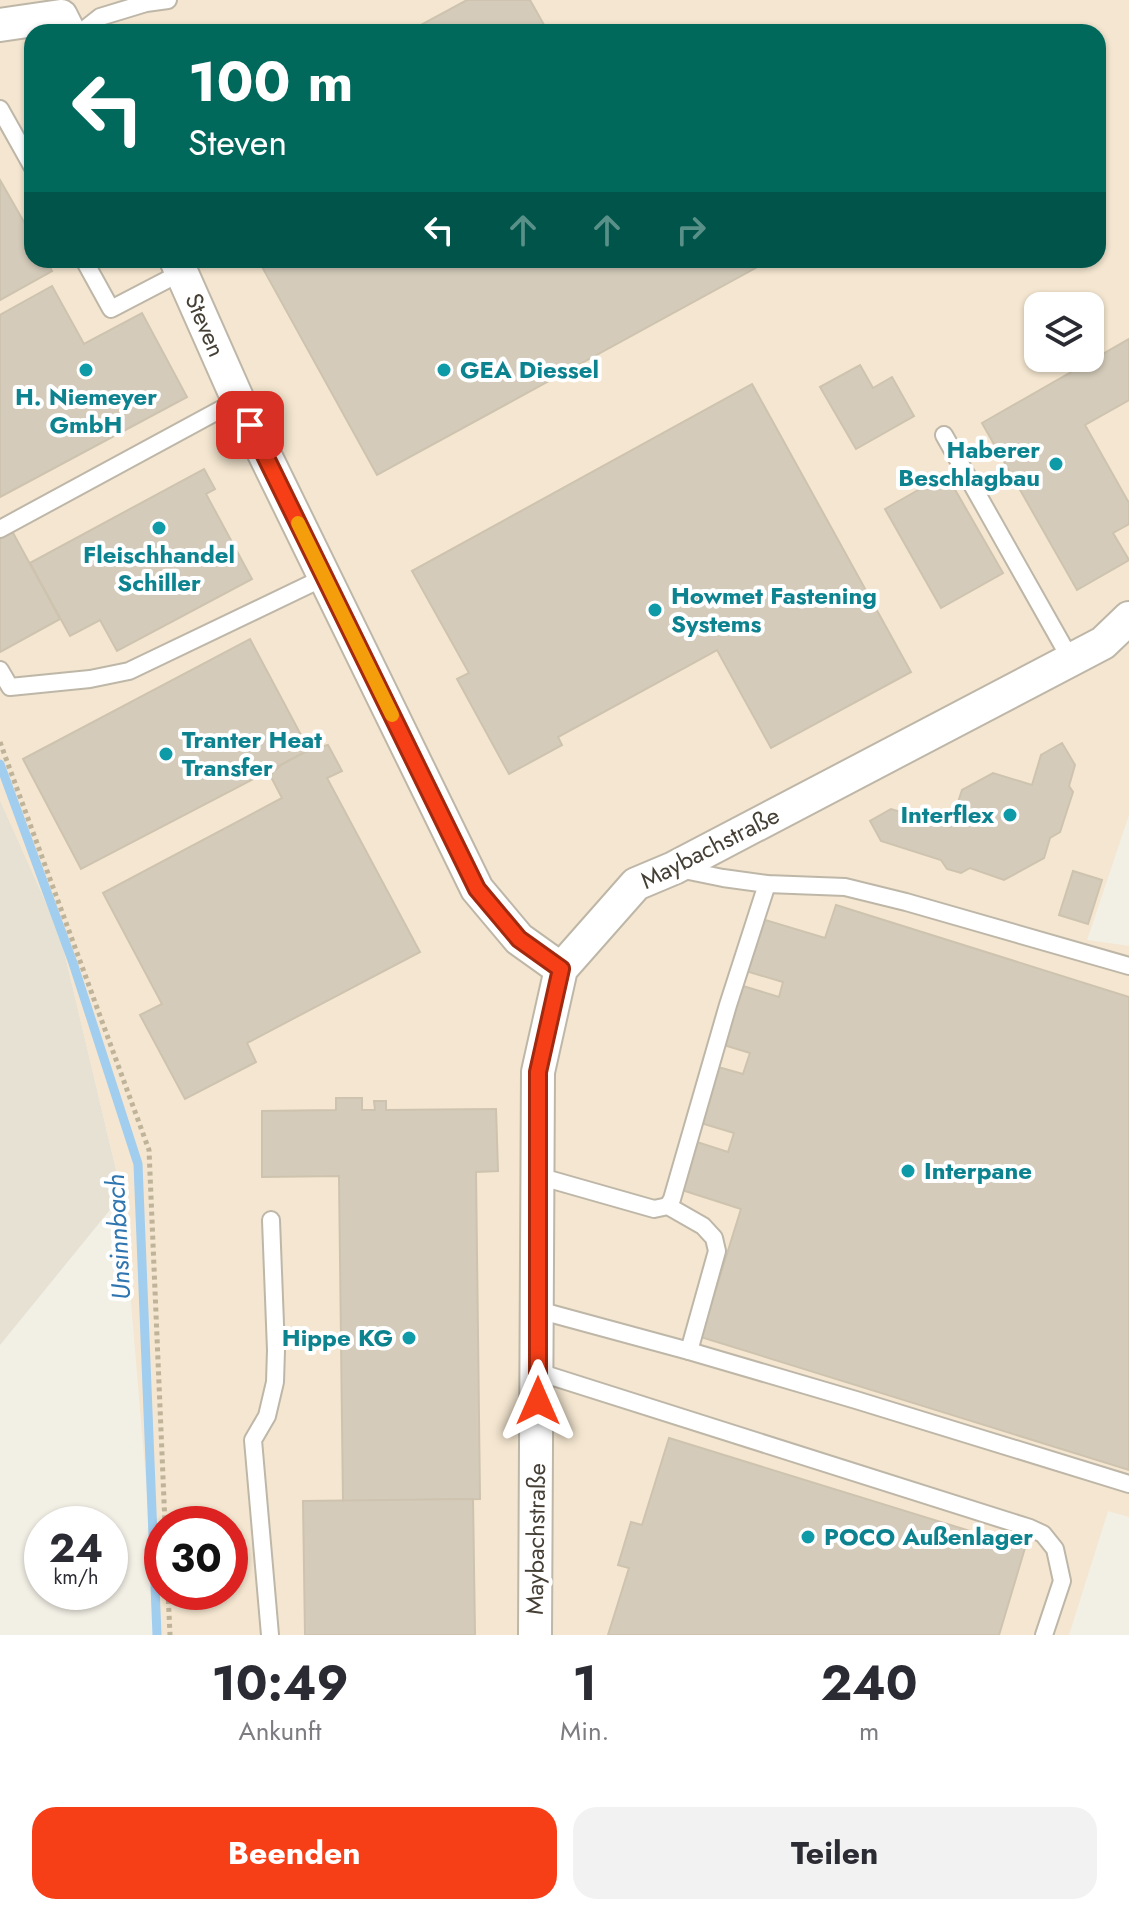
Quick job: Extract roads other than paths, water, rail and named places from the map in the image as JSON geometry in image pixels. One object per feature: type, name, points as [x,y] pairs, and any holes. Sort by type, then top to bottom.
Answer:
[{"type":"street","points":[[0,25],[61,16],[65,24]]},
{"type":"street","name":"Steven","points":[[180,268],[238,400],[477,889],[519,939],[561,969]]},
{"type":"street","name":"Maybachstraße","points":[[535,1635],[538,1072],[561,969],[636,884],[674,868],[1103,643],[1129,618]]},
{"type":"lane","points":[[91,24],[100,17],[146,3],[168,0]]},
{"type":"lane","points":[[0,109],[24,152]]},
{"type":"lane","points":[[88,268],[111,309],[176,268]]},
{"type":"lane","points":[[0,529],[238,400]]},
{"type":"lane","points":[[944,435],[1071,660]]},
{"type":"lane","points":[[0,670],[10,687],[90,679],[129,671],[325,577]]},
{"type":"lane","points":[[674,868],[767,884],[845,887],[1129,966]]},
{"type":"lane","points":[[668,1206],[767,884]]},
{"type":"lane","points":[[538,1176],[654,1209],[668,1206],[703,1226],[714,1238],[717,1251],[689,1351]]},
{"type":"lane","points":[[270,1635],[253,1440],[267,1416],[275,1382],[271,1220]]},
{"type":"lane","points":[[538,1310],[689,1351],[1129,1484]]},
{"type":"lane","points":[[538,1372],[1043,1534],[1055,1549],[1062,1581],[1044,1635]]},
{"type":"waterway","name":"Unsinnbach","points":[[0,764],[73,963],[138,1164],[157,1635]]},
{"type":"place","name":"H. Niemeyer GmbH","points":[[86,370]]},
{"type":"place","name":"GEA Diessel","points":[[444,370]]},
{"type":"place","name":"Haberer Beschlagbau","points":[[1056,464]]},
{"type":"place","name":"Fleischhandel Schiller","points":[[159,528]]},
{"type":"place","name":"Howmet Fastening Systems","points":[[655,610]]},
{"type":"place","name":"Tranter Heat Transfer","points":[[166,754]]},
{"type":"place","name":"Interflex","points":[[1010,815]]},
{"type":"place","name":"Interpane","points":[[908,1171]]},
{"type":"place","name":"Hippe KG","points":[[409,1338]]},
{"type":"place","name":"POCO Außenlager","points":[[808,1537]]}]
